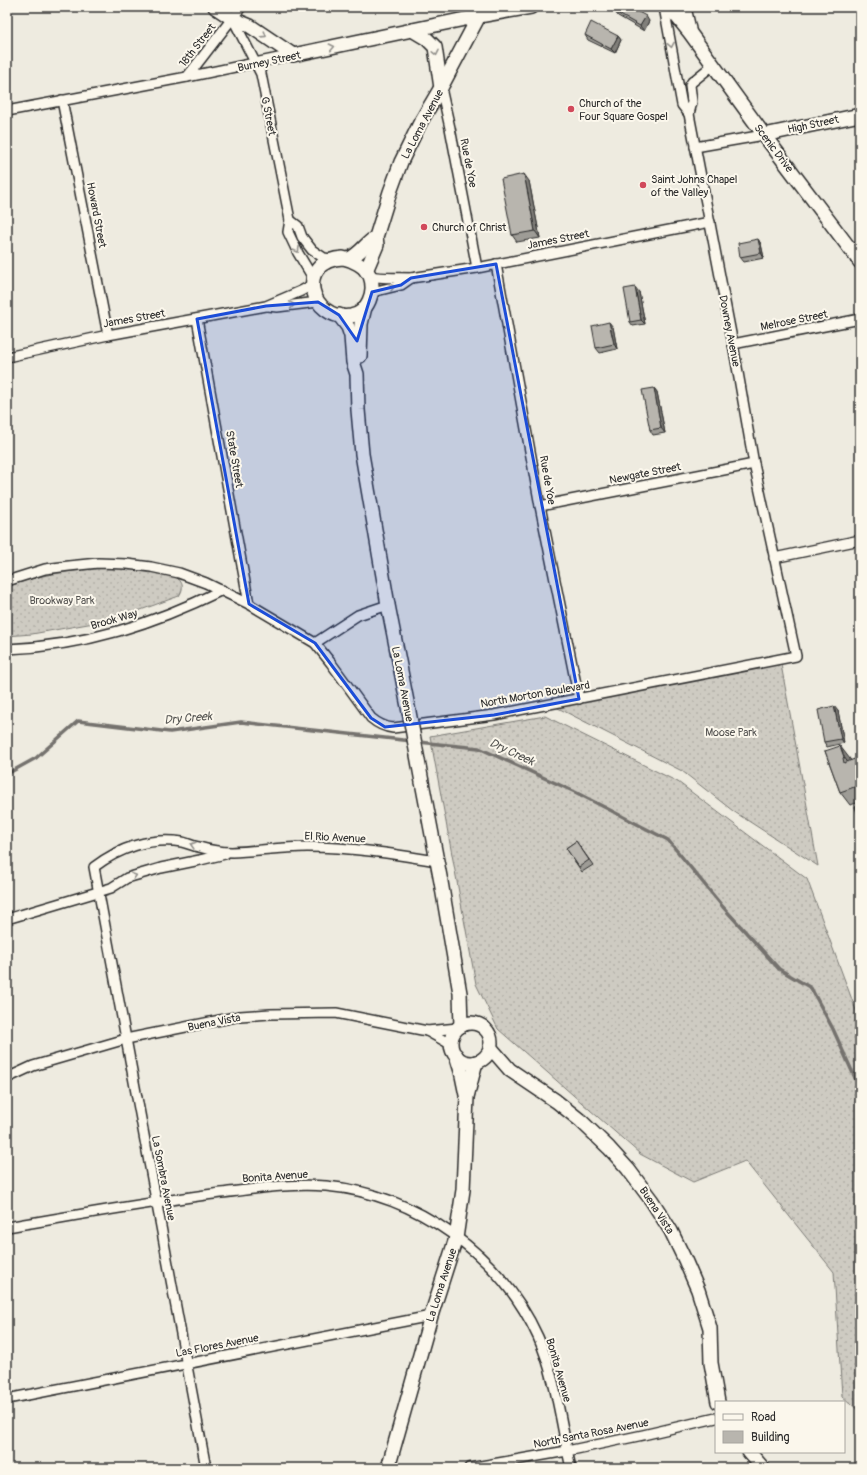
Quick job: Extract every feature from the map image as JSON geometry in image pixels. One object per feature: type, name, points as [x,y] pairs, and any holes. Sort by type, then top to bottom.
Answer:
[{"type":"main road","name":"G Street","points":[[215,7],[232,19],[250,26],[294,56]]},
{"type":"main road","name":"Burney Street","points":[[294,56],[412,30],[483,10],[531,7]]},
{"type":"main road","name":"Scenic Drive","points":[[669,7],[690,33],[764,135],[860,262]]},
{"type":"main road","points":[[682,7],[685,12],[690,33]]},
{"type":"main road","name":"La Loma Avenue","points":[[368,274],[377,245],[376,237],[401,162],[420,123],[441,88],[483,10]]},
{"type":"main road","points":[[412,30],[427,39],[435,47],[441,88]]},
{"type":"main road","name":"High Street","points":[[764,135],[860,115]]},
{"type":"main road","points":[[349,259],[360,252],[369,241],[376,237]]},
{"type":"main road","points":[[331,259],[349,259],[361,266],[368,274],[372,292],[365,308],[353,316],[339,315],[326,309],[318,302],[313,292],[312,281],[317,269],[331,259]]},
{"type":"main road","name":"La Loma Avenue","points":[[365,308],[361,324],[360,362],[357,374],[358,410],[362,454],[388,605],[437,861],[460,993],[460,1027]]},
{"type":"main road","name":"La Loma Avenue","points":[[339,315],[348,327],[351,336],[353,362],[357,374]]},
{"type":"main road","name":"La Loma Avenue","points":[[460,993],[471,1014],[480,1025]]},
{"type":"main road","points":[[473,1023],[480,1025],[489,1034],[490,1047],[488,1053],[478,1061],[467,1062],[461,1060],[454,1050],[452,1037],[460,1027],[466,1024],[473,1023]]},
{"type":"main road","name":"Buena Vista","points":[[490,1047],[510,1070],[556,1101],[581,1121],[614,1153],[652,1201],[671,1231],[698,1290],[710,1328],[711,1363],[718,1401]]},
{"type":"main road","name":"La Loma Avenue","points":[[454,1050],[467,1097]]},
{"type":"main road","name":"La Loma Avenue","points":[[388,1468],[431,1316],[456,1238],[463,1190],[467,1097],[478,1061]]},
{"type":"main road","name":"Buena Vista","points":[[478,1061],[510,1070]]},
{"type":"main road","points":[[750,1453],[763,1468]]},
{"type":"street","name":"18th Street","points":[[187,77],[241,7]]},
{"type":"street","name":"Downey Avenue","points":[[664,7],[682,105],[689,114],[733,344],[754,464],[796,656]]},
{"type":"street","name":"G Street","points":[[232,19],[257,64],[263,80],[290,220],[288,232],[312,281]]},
{"type":"street","name":"Burney Street","points":[[7,111],[294,56]]},
{"type":"street","points":[[689,114],[692,102],[690,85],[713,65]]},
{"type":"street","name":"Rue de Yoe","points":[[441,88],[476,268]]},
{"type":"street","name":"Howard Street","points":[[62,100],[108,335]]},
{"type":"street","name":"High Street","points":[[695,147],[764,135]]},
{"type":"street","name":"G Street","points":[[290,220],[298,226],[304,240],[312,250],[324,258],[331,259]]},
{"type":"street","name":"James Street","points":[[368,274],[387,278],[411,278],[476,268],[710,222]]},
{"type":"street","name":"Rue de Yoe","points":[[496,264],[540,506],[579,699]]},
{"type":"street","name":"James Street","points":[[372,292],[402,285],[411,278]]},
{"type":"street","name":"James Street","points":[[7,357],[108,335],[266,306],[301,291],[312,281]]},
{"type":"street","name":"James Street","points":[[266,306],[277,307],[318,302]]},
{"type":"street","name":"State Street","points":[[197,319],[249,604]]},
{"type":"street","name":"Melrose Street","points":[[733,344],[860,319]]},
{"type":"street","name":"Newgate Street","points":[[540,506],[754,464]]},
{"type":"street","points":[[774,558],[860,540]]},
{"type":"street","name":"North Morton Boulevard","points":[[7,581],[45,570],[98,563],[151,567],[179,573],[222,590],[249,604],[315,643],[371,718],[377,724],[393,728],[494,715],[796,656]]},
{"type":"street","name":"Brook Way","points":[[7,649],[59,644],[126,630],[191,605],[222,590]]},
{"type":"street","points":[[315,643],[358,615],[388,605]]},
{"type":"street","name":"El Rio Avenue","points":[[99,892],[94,867],[107,857],[123,849],[160,841],[182,842],[208,849],[232,852]]},
{"type":"street","name":"El Rio Avenue","points":[[7,920],[111,888],[127,878],[154,870],[232,852],[275,848],[346,848],[386,852],[437,861]]},
{"type":"street","name":"La Sombra Avenue","points":[[99,892],[206,1468]]},
{"type":"street","name":"Buena Vista","points":[[7,1078],[33,1066],[126,1039],[240,1016],[336,1013],[427,1031],[460,1027]]},
{"type":"street","name":"Buena Vista","points":[[427,1031],[454,1050]]},
{"type":"street","name":"Bonita Avenue","points":[[7,1227],[156,1201],[297,1185],[326,1186],[372,1194],[400,1204],[419,1214],[472,1250],[496,1272],[514,1294],[527,1315],[547,1360],[571,1468]]},
{"type":"street","name":"Las Flores Avenue","points":[[7,1399],[431,1316]]},
{"type":"street","name":"North Santa Rosa Avenue","points":[[469,1468],[567,1451],[715,1418]]},
{"type":"highlighted area","points":[[496,264],[579,699],[494,715],[385,727],[371,718],[315,643],[249,604],[197,319],[266,306],[318,302],[339,315],[357,341],[372,292],[401,285],[411,278]]},
{"type":"green space","name":"Brookway Park","points":[[108,568],[142,569],[169,574],[178,579],[182,586],[179,596],[116,619],[32,634],[7,636],[7,587],[56,573]]},
{"type":"green space","name":"Moose Park","points":[[780,659],[818,866],[733,811],[682,771],[550,704]]},
{"type":"green space","points":[[545,716],[678,782],[807,879],[860,1021],[860,1412],[842,1396],[834,1272],[745,1161],[693,1182],[640,1154],[498,1029],[476,984],[430,736]]},
{"type":"building","points":[[617,7],[629,7],[646,16],[640,26],[615,12]]},
{"type":"building","points":[[591,22],[618,36],[611,49],[585,35]]},
{"type":"building","points":[[524,174],[535,231],[512,235],[501,179]]},
{"type":"building","points":[[758,239],[761,253],[740,257],[738,243]]},
{"type":"building","points":[[635,287],[641,320],[630,322],[624,289]]},
{"type":"building","points":[[609,322],[614,344],[596,348],[592,326]]},
{"type":"building","points":[[654,388],[661,428],[650,430],[642,390]]},
{"type":"building","points":[[834,706],[841,739],[824,742],[818,710]]},
{"type":"building","points":[[840,746],[844,757],[844,763],[860,757],[860,785],[840,792],[825,751]]},
{"type":"building","points":[[860,806],[860,821],[855,807]]},
{"type":"building","points":[[576,841],[589,860],[579,867],[566,848]]},
{"type":"waterway","name":"Dry Creek","points":[[7,774],[36,758],[78,721],[170,732],[241,722],[412,741]]},
{"type":"waterway","name":"Dry Creek","points":[[418,742],[479,748],[575,792],[668,840],[723,907],[779,969],[811,988],[833,1029],[860,1091]]},
{"type":"place","name":"Church of the Four Square Gospel","points":[[571,109]]},
{"type":"place","name":"Saint Johns Chapel of the Valley","points":[[643,185]]},
{"type":"place","name":"Church of Christ","points":[[424,227]]}]
